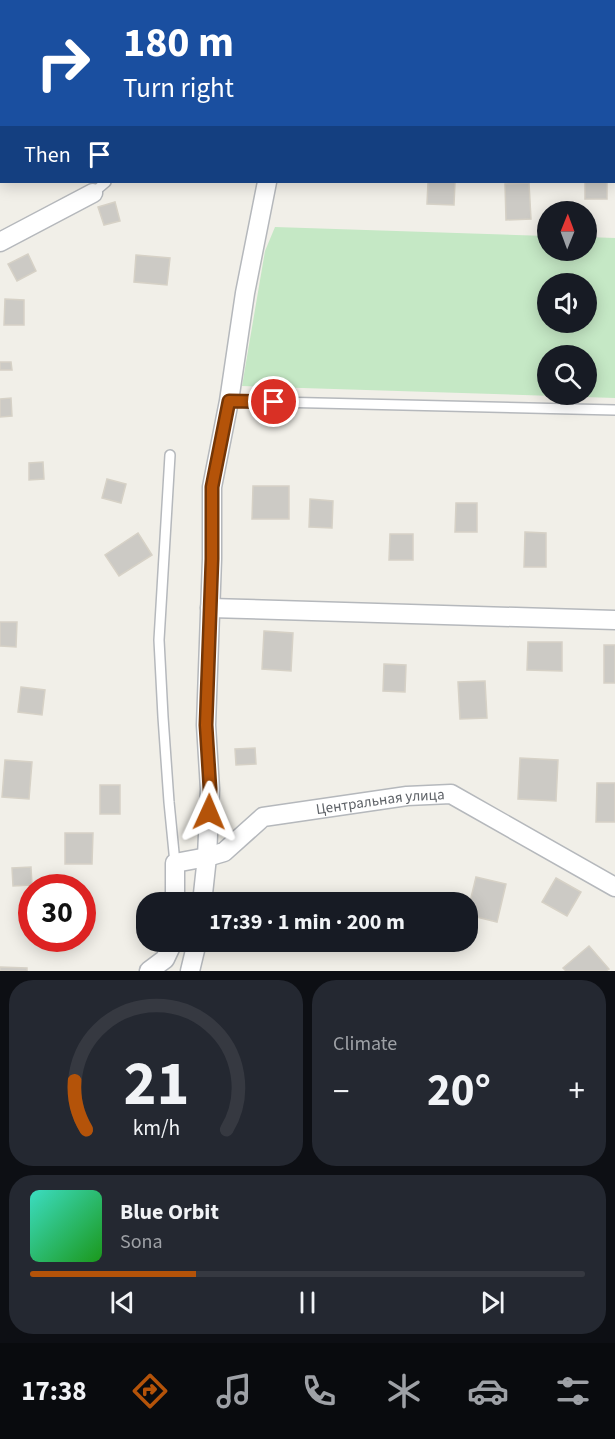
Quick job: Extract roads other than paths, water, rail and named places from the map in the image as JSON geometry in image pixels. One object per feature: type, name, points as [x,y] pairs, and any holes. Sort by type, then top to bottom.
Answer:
[{"type":"street","points":[[203,892],[210,789],[206,725],[212,487],[229,401],[245,293],[267,183]]},
{"type":"street","points":[[0,242],[99,187]]},
{"type":"street","points":[[210,608],[615,620]]},
{"type":"street","name":"Центральная улица","points":[[175,863],[224,852],[263,817],[407,796],[451,794],[615,887]]},
{"type":"street","points":[[175,863],[176,892]]},
{"type":"street","points":[[149,971],[165,959],[168,952]]},
{"type":"street","points":[[190,971],[195,952]]},
{"type":"lane","points":[[229,401],[615,411]]},
{"type":"lane","points":[[170,454],[159,640],[168,802],[175,863]]}]
